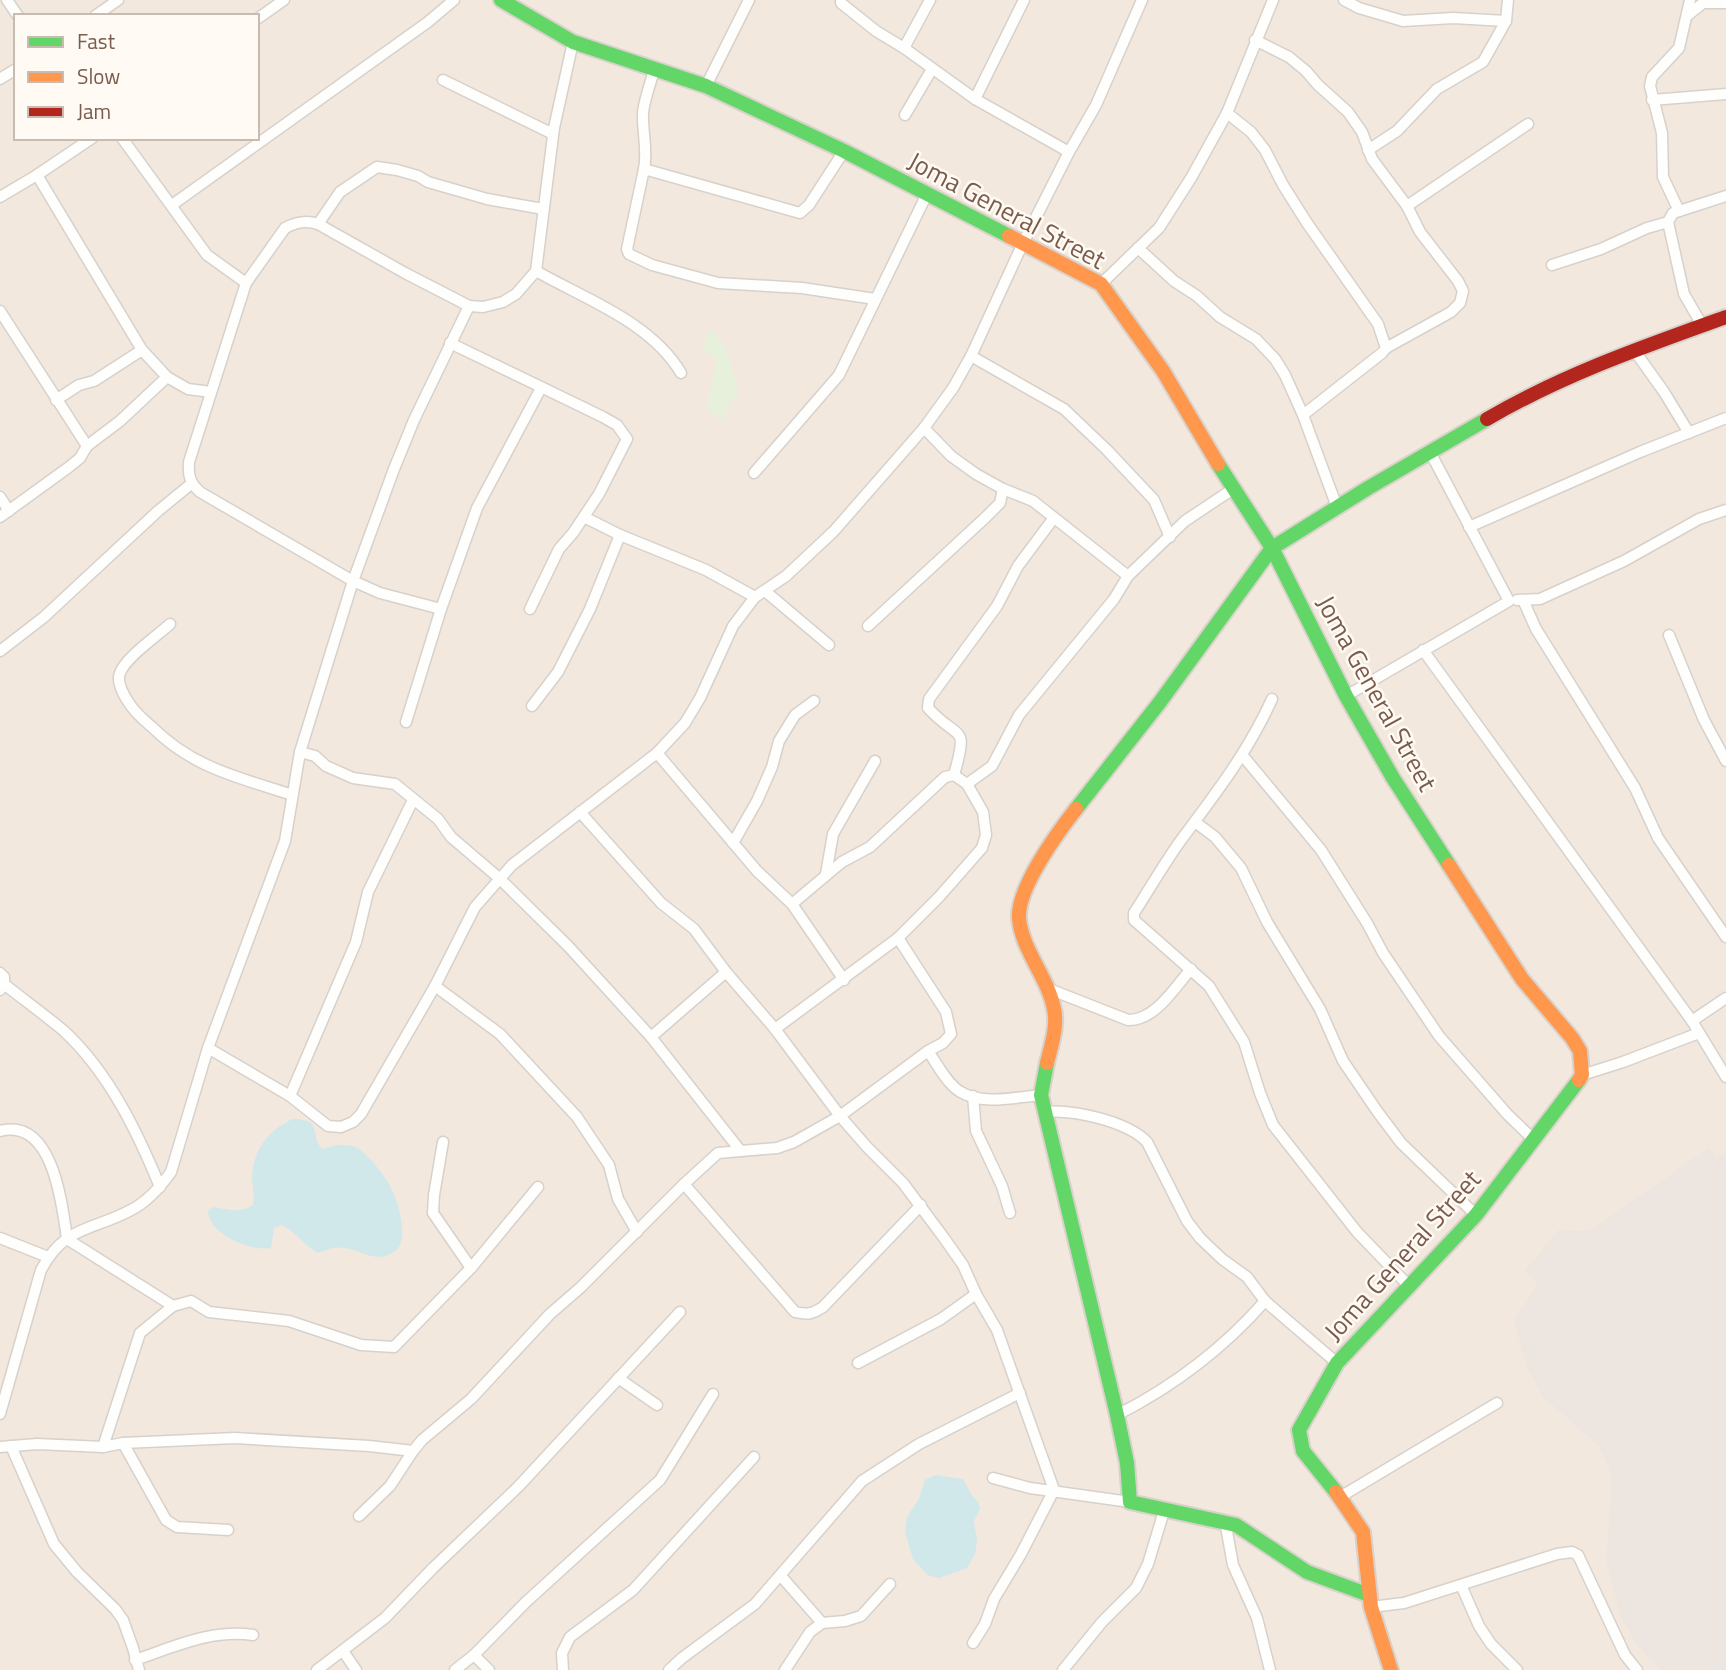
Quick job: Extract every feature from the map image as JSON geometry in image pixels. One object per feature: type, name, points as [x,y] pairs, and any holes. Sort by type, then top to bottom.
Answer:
[{"type":"street","points":[[98,14],[118,0]]},
{"type":"street","points":[[259,18],[284,0]]},
{"type":"street","points":[[172,205],[428,22],[454,0]]},
{"type":"street","name":"Joma General Street","points":[[500,0],[573,42],[706,86],[844,151],[926,196],[1101,284],[1163,371],[1233,489],[1272,548],[1346,696],[1394,778],[1522,979],[1580,1051],[1581,1075],[1571,1093],[1476,1214],[1337,1363],[1299,1430],[1303,1451],[1340,1497],[1363,1532],[1370,1601],[1391,1670]]},
{"type":"street","points":[[706,86],[749,0]]},
{"type":"street","points":[[841,0],[841,3],[876,31],[975,99],[1069,152]]},
{"type":"street","points":[[904,48],[930,0]]},
{"type":"street","points":[[975,99],[1024,0]]},
{"type":"street","points":[[208,1048],[290,1096],[328,1126],[341,1127],[353,1122],[361,1114],[435,986],[475,906],[512,865],[657,753],[685,723],[700,698],[733,626],[755,597],[786,576],[834,531],[924,428],[953,388],[971,356],[1023,243],[1096,105],[1142,0]]},
{"type":"street","points":[[1101,284],[1159,228],[1191,178],[1227,113],[1273,0]]},
{"type":"street","points":[[1344,0],[1359,8],[1403,21],[1453,18],[1506,21]]},
{"type":"street","points":[[1368,150],[1397,131],[1437,89],[1483,62],[1506,21],[1508,0]]},
{"type":"street","points":[[1679,211],[1663,177],[1662,133],[1652,100],[1652,77],[1679,48],[1690,0]]},
{"type":"street","points":[[1688,15],[1703,3],[1726,3]]},
{"type":"street","points":[[1255,40],[1289,57],[1348,113],[1362,132],[1372,159],[1407,206],[1420,232],[1458,281],[1462,291],[1460,303],[1451,312],[1386,348],[1303,415]]},
{"type":"street","points":[[441,609],[380,593],[353,581],[200,492],[191,484],[189,462],[246,283],[285,228],[294,223],[310,221],[318,224],[469,306],[483,307],[503,302],[516,294],[536,271],[553,134],[573,42]]},
{"type":"street","points":[[655,67],[643,109],[643,135],[647,157],[627,249],[629,254],[652,265],[719,283],[802,288],[875,299]]},
{"type":"street","points":[[905,115],[932,69]]},
{"type":"street","points":[[443,80],[553,134]]},
{"type":"street","points":[[1652,100],[1726,94]]},
{"type":"street","points":[[1227,113],[1251,132],[1265,150],[1307,223],[1378,324],[1386,348]]},
{"type":"street","points":[[1407,206],[1528,124]]},
{"type":"street","points":[[0,197],[37,176],[89,140]]},
{"type":"street","points":[[123,140],[207,255],[246,283]]},
{"type":"street","points":[[644,169],[800,213],[809,205],[844,151]]},
{"type":"street","points":[[318,224],[340,192],[377,167],[418,176],[428,182],[487,199],[543,209]]},
{"type":"street","points":[[37,176],[142,350],[167,377],[188,389],[211,392]]},
{"type":"street","points":[[754,473],[839,375],[926,196]]},
{"type":"street","points":[[1702,326],[1685,294],[1668,222],[1673,213],[1726,196]]},
{"type":"street","points":[[1552,265],[1668,222]]},
{"type":"street","points":[[1138,248],[1174,281],[1197,296],[1220,317],[1256,340],[1275,359],[1303,415],[1336,507]]},
{"type":"street","points":[[536,271],[598,303],[648,337],[674,362],[681,373]]},
{"type":"street","points":[[0,1414],[41,1270],[48,1257],[75,1231],[132,1210],[160,1187],[171,1171],[208,1048],[285,841],[300,752],[353,581],[394,469],[469,306]]},
{"type":"street","points":[[0,311],[87,446]]},
{"type":"street","points":[[1130,1502],[1127,1463],[1117,1415],[1041,1095],[1055,1024],[1049,989],[1026,944],[1019,919],[1020,902],[1027,887],[1065,823],[1160,702],[1272,548],[1336,507],[1495,414],[1634,350],[1726,317]]},
{"type":"street","points":[[450,343],[617,425],[627,439],[584,516],[559,549],[530,609]]},
{"type":"street","points":[[55,400],[79,385],[94,381],[142,350]]},
{"type":"street","points":[[1634,350],[1689,433]]},
{"type":"street","points":[[971,356],[1064,409],[1115,457],[1154,500],[1170,537]]},
{"type":"street","points":[[0,498],[4,514],[80,458],[87,446],[120,421],[167,377]]},
{"type":"street","points":[[406,722],[441,609],[477,508],[541,388]]},
{"type":"street","points":[[1469,527],[1726,418]]},
{"type":"street","points":[[924,428],[951,456],[1003,489],[1033,501],[1128,576]]},
{"type":"street","points":[[1430,452],[1509,601]]},
{"type":"street","points":[[0,651],[44,617],[158,511],[191,484]]},
{"type":"street","points":[[868,626],[1000,503],[1003,489]]},
{"type":"street","points":[[967,784],[992,766],[1019,715],[1114,599],[1128,576],[1185,521],[1233,489]]},
{"type":"street","points":[[1346,696],[1509,601],[1540,599],[1624,561],[1699,519],[1726,510]]},
{"type":"street","points":[[584,516],[620,536],[706,569],[755,597]]},
{"type":"street","points":[[954,775],[962,742],[960,734],[928,708],[929,699],[998,606],[1018,566],[1053,519]]},
{"type":"street","points":[[532,706],[558,672],[590,609],[620,536]]},
{"type":"street","points":[[765,591],[829,645]]},
{"type":"street","points":[[1523,600],[1536,629],[1635,788],[1658,838],[1726,937]]},
{"type":"street","points":[[170,625],[127,662],[120,673],[119,680],[133,709],[162,737],[190,758],[211,768],[292,795]]},
{"type":"street","points":[[1669,635],[1704,720],[1726,761]]},
{"type":"street","points":[[1423,650],[1692,1021],[1726,1077]]},
{"type":"street","points":[[1272,699],[1243,756],[1134,913],[1134,920],[1191,969],[1218,998],[1244,1042],[1259,1093],[1273,1125],[1357,1232],[1409,1286]]},
{"type":"street","points":[[733,842],[757,801],[772,767],[779,741],[795,715],[814,701]]},
{"type":"street","points":[[300,752],[315,756],[327,766],[353,778],[395,785],[438,819],[450,837],[499,878],[568,946],[651,1037],[740,1149]]},
{"type":"street","points":[[657,753],[757,871],[792,904],[844,980]]},
{"type":"street","points":[[1243,756],[1321,850],[1383,953],[1439,1036],[1508,1115],[1534,1140]]},
{"type":"street","points":[[826,874],[833,834],[875,761]]},
{"type":"street","points":[[775,1029],[898,938],[939,897],[985,842],[983,812],[967,784],[954,775],[945,777],[870,847],[842,862],[792,904]]},
{"type":"street","points":[[290,1096],[356,942],[368,892],[413,800]]},
{"type":"street","points":[[580,812],[661,902],[694,929],[726,972],[775,1029],[840,1116],[903,1183],[963,1265],[997,1330],[1054,1490],[973,1643]]},
{"type":"street","points":[[1195,822],[1215,837],[1241,868],[1266,922],[1320,1009],[1343,1061],[1377,1111],[1401,1143],[1476,1214]]},
{"type":"street","points":[[359,1516],[390,1486],[422,1440],[471,1399],[550,1314],[718,1153],[776,1147],[794,1142],[840,1116],[928,1051],[943,1043],[951,1034],[946,1012],[898,938]]},
{"type":"street","points":[[1049,989],[1128,1020],[1137,1020],[1159,1005],[1191,969]]},
{"type":"street","points":[[651,1037],[726,972]]},
{"type":"street","points":[[0,973],[4,977],[2,987],[65,1032],[119,1100],[160,1187]]},
{"type":"street","points":[[435,986],[500,1034],[577,1117],[609,1165],[618,1199],[637,1231]]},
{"type":"street","points":[[1692,1021],[1726,998]]},
{"type":"street","points":[[1581,1075],[1699,1033]]},
{"type":"street","points":[[928,1051],[950,1083],[960,1091],[992,1100],[1041,1095]]},
{"type":"street","points":[[973,1096],[976,1131],[1002,1186],[1010,1213]]},
{"type":"street","points":[[1044,1112],[1081,1115],[1138,1132],[1147,1142],[1187,1221],[1200,1238],[1222,1259],[1247,1277],[1265,1301],[1337,1363]]},
{"type":"street","points":[[0,1131],[8,1129],[24,1133],[34,1138],[43,1151],[56,1175],[66,1239],[173,1306]]},
{"type":"street","points":[[443,1142],[433,1213],[471,1268]]},
{"type":"street","points":[[684,1184],[796,1312],[805,1314],[813,1314],[823,1307],[920,1205]]},
{"type":"street","points":[[103,1447],[140,1332],[173,1306],[191,1301],[209,1312],[289,1321],[361,1345],[394,1347],[471,1268],[538,1186]]},
{"type":"street","points":[[0,1238],[48,1257]]},
{"type":"street","points":[[858,1363],[941,1319],[976,1294]]},
{"type":"street","points":[[1117,1415],[1155,1396],[1191,1371],[1246,1324],[1265,1301]]},
{"type":"street","points":[[317,1670],[384,1618],[518,1487],[680,1312]]},
{"type":"street","points":[[618,1378],[657,1405]]},
{"type":"street","points":[[669,1670],[755,1604],[862,1481],[919,1444],[1020,1393]]},
{"type":"street","points":[[455,1670],[660,1480],[713,1394]]},
{"type":"street","points":[[1340,1497],[1497,1403]]},
{"type":"street","points":[[253,1635],[232,1632],[213,1635],[137,1665],[122,1620],[115,1609],[77,1572],[54,1544],[6,1446],[37,1444],[103,1447],[123,1443],[235,1438],[413,1451]]},
{"type":"street","points":[[123,1443],[166,1520],[177,1527],[228,1530]]},
{"type":"street","points":[[563,1670],[562,1653],[570,1637],[633,1590],[754,1457]]},
{"type":"street","points":[[993,1478],[1030,1488],[1130,1502],[1164,1511],[1225,1521],[1236,1525],[1307,1572],[1370,1601],[1404,1603],[1557,1553],[1572,1552],[1578,1555],[1625,1655],[1637,1670]]},
{"type":"street","points":[[1063,1670],[1102,1622],[1136,1588],[1148,1564],[1164,1511]]},
{"type":"street","points":[[1225,1521],[1233,1565],[1257,1618],[1270,1670]]},
{"type":"street","points":[[781,1576],[822,1623]]},
{"type":"street","points":[[785,1670],[810,1632],[822,1623],[861,1616],[890,1584]]},
{"type":"street","points":[[1461,1586],[1479,1626],[1491,1644],[1517,1670]]},
{"type":"street","points":[[343,1651],[356,1670]]},
{"type":"street","points":[[474,1655],[489,1670]]},
{"type":"shaded area","points":[[0,0],[1726,0],[1726,1670],[0,1670]]},
{"type":"shaded area","points":[[1709,1148],[1716,1157],[1726,1152],[1726,1670],[1660,1670],[1635,1642],[1621,1617],[1606,1560],[1611,1495],[1610,1469],[1599,1446],[1543,1397],[1528,1369],[1514,1321],[1538,1284],[1525,1271],[1558,1230],[1589,1231]]},
{"type":"green space","points":[[711,327],[726,348],[738,390],[722,421],[706,410],[717,359],[701,350]]},
{"type":"water","points":[[292,1119],[312,1125],[322,1149],[340,1145],[354,1147],[363,1152],[378,1168],[391,1188],[401,1217],[402,1237],[395,1251],[382,1257],[341,1248],[318,1253],[281,1225],[274,1228],[271,1248],[263,1249],[232,1240],[215,1227],[208,1211],[213,1207],[238,1210],[253,1205],[253,1167],[259,1149],[275,1129]]},
{"type":"water","points":[[935,1475],[963,1479],[980,1509],[974,1521],[977,1541],[975,1554],[967,1568],[939,1578],[927,1575],[913,1559],[905,1532],[907,1517],[919,1499],[925,1480]]},
{"type":"traffic: fast","points":[[501,0],[573,42],[706,86],[844,151],[1009,236]]},
{"type":"traffic: fast","points":[[1076,809],[1160,702],[1272,548],[1487,419]]},
{"type":"traffic: fast","points":[[1218,464],[1272,548],[1346,696],[1393,778],[1449,865]]},
{"type":"traffic: fast","points":[[1047,1063],[1041,1095],[1117,1415],[1127,1463],[1130,1502],[1236,1525],[1307,1572],[1369,1595]]},
{"type":"traffic: fast","points":[[1336,1492],[1303,1451],[1299,1430],[1337,1363],[1476,1215],[1579,1080]]},
{"type":"traffic: slow","points":[[1009,236],[1101,284],[1163,371],[1218,464]]},
{"type":"traffic: slow","points":[[1047,1063],[1055,1029],[1054,1009],[1021,930],[1020,906],[1031,876],[1076,809]]},
{"type":"traffic: slow","points":[[1449,865],[1522,979],[1580,1051],[1582,1075],[1579,1080]]},
{"type":"traffic: slow","points":[[1336,1492],[1363,1532],[1371,1607],[1391,1670]]},
{"type":"traffic: jam","points":[[1487,419],[1574,375],[1726,317]]}]
